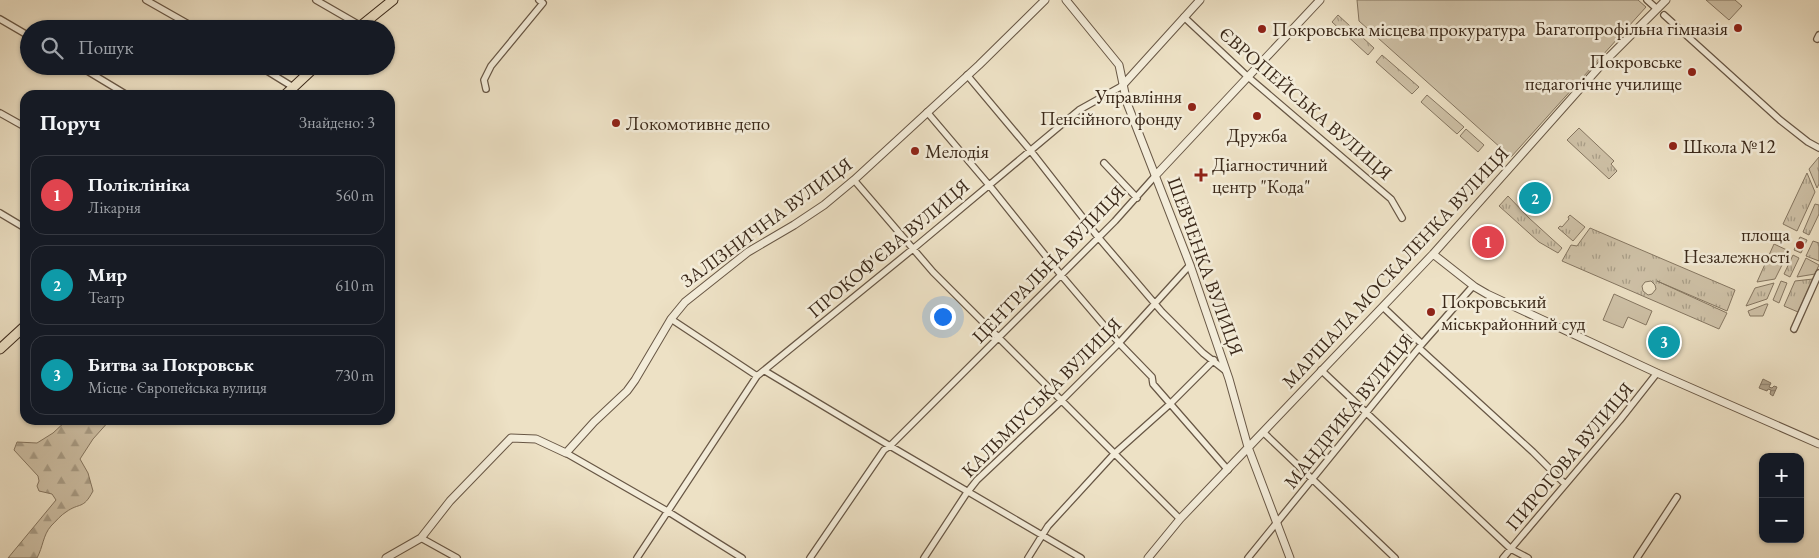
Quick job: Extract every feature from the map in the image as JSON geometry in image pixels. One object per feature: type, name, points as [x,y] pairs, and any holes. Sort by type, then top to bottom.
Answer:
[{"type":"main road","points":[[368,20],[393,0]]},
{"type":"main road","points":[[290,90],[307,75]]},
{"type":"main road","points":[[0,349],[20,331]]},
{"type":"street","points":[[146,0],[181,20]]},
{"type":"street","points":[[316,0],[348,20]]},
{"type":"street","name":"ЗАЛІЗНИЧНА ВУЛИЦЯ","points":[[566,453],[594,422],[627,391],[671,319],[685,302],[742,257],[824,205],[854,180],[1046,0]]},
{"type":"street","name":"ШЕВЧЕНКА ВУЛИЦЯ","points":[[1066,0],[1119,65],[1127,103],[1190,265],[1226,371],[1248,447],[1278,521],[1290,558]]},
{"type":"street","name":"ПРОКОФ'ЄВА ВУЛИЦЯ","points":[[636,558],[757,376],[766,371],[1079,110],[1122,86],[1200,0]]},
{"type":"street","name":"ЦЕНТРАЛЬНА ВУЛИЦЯ","points":[[810,558],[884,450],[1000,338],[1098,238],[1247,76],[1320,0]]},
{"type":"street","points":[[1647,0],[1657,9]]},
{"type":"street","name":"МАРШАЛА МОСКАЛЕНКА ВУЛИЦЯ","points":[[1148,558],[1180,519],[1433,254],[1602,64],[1666,0]]},
{"type":"street","points":[[486,89],[484,80],[491,66],[542,1]]},
{"type":"street","points":[[1664,15],[1778,118],[1808,142],[1819,148]]},
{"type":"street","name":"ЄВРОПЕЙСЬКА ВУЛИЦЯ","points":[[1184,17],[1247,76],[1391,199],[1402,218]]},
{"type":"street","points":[[0,19],[20,31]]},
{"type":"street","points":[[94,75],[119,90]]},
{"type":"street","points":[[274,75],[294,87]]},
{"type":"street","points":[[967,75],[1030,150],[1098,238],[1154,303],[1203,353],[1226,371]]},
{"type":"street","points":[[927,112],[989,185],[1061,275],[1152,377],[1153,384],[1228,470]]},
{"type":"street","points":[[0,113],[20,125]]},
{"type":"street","points":[[1104,163],[1136,198]]},
{"type":"street","points":[[854,180],[933,272],[1180,519]]},
{"type":"street","points":[[0,213],[20,225]]},
{"type":"street","points":[[1433,254],[1473,286],[1496,299],[1657,373],[1819,444]]},
{"type":"street","name":"КАЛЬМІУСЬКА ВУЛИЦЯ","points":[[924,558],[967,492],[1119,342],[1190,265]]},
{"type":"street","points":[[1794,329],[1819,273]]},
{"type":"street","name":"МАНДРИКА ВУЛИЦЯ","points":[[1248,558],[1420,346],[1473,286]]},
{"type":"street","points":[[1382,307],[1420,346],[1565,484]]},
{"type":"street","points":[[671,319],[757,376]]},
{"type":"street","points":[[1028,558],[1041,535],[1114,454],[1170,404],[1214,360]]},
{"type":"street","points":[[1322,370],[1366,414],[1510,549],[1528,558]]},
{"type":"street","points":[[766,371],[1081,558]]},
{"type":"street","name":"ПИРОГОВА ВУЛИЦЯ","points":[[1503,558],[1620,420],[1657,373]]},
{"type":"street","points":[[1263,432],[1395,558]]},
{"type":"street","points":[[386,558],[420,538],[450,501],[511,438],[536,439],[566,453],[667,511],[742,558]]},
{"type":"street","points":[[1636,558],[1677,497]]},
{"type":"street","points":[[420,538],[457,558]]},
{"type":"green space","points":[[1357,0],[1638,0],[1646,7],[1511,157],[1359,21]]},
{"type":"green space","points":[[1706,0],[1735,0],[1742,6],[1729,20]]},
{"type":"green space","points":[[1338,15],[1374,48],[1368,55],[1332,22]]},
{"type":"green space","points":[[1382,55],[1419,87],[1412,94],[1376,62]]},
{"type":"green space","points":[[1427,95],[1464,127],[1457,134],[1421,102]]},
{"type":"green space","points":[[1579,128],[1614,161],[1611,164],[1617,171],[1609,179],[1567,140]]},
{"type":"green space","points":[[1466,129],[1484,145],[1478,152],[1460,136]]},
{"type":"green space","points":[[1819,157],[1819,184],[1817,188],[1809,169]]},
{"type":"green space","points":[[1807,173],[1815,192],[1797,231],[1783,224]]},
{"type":"green space","points":[[1508,196],[1562,248],[1558,253],[1539,242],[1499,206]]},
{"type":"green space","points":[[1815,204],[1819,205],[1819,214],[1809,235],[1803,232]]},
{"type":"green space","points":[[1570,215],[1585,227],[1573,241],[1558,228],[1562,227]]},
{"type":"green space","points":[[1590,228],[1735,290],[1727,311],[1657,281],[1727,313],[1719,329],[1562,261],[1571,245],[1577,246]],"holes":[[[1651,281],[1656,289],[1652,294],[1648,295],[1643,291],[1642,286],[1645,282]]]},
{"type":"green space","points":[[1800,237],[1807,240],[1801,253],[1794,250]]},
{"type":"green space","points":[[1813,241],[1819,243],[1819,261],[1806,256]]},
{"type":"green space","points":[[1774,244],[1789,251],[1775,279],[1757,282]]},
{"type":"green space","points":[[1793,255],[1799,258],[1790,277],[1784,274]]},
{"type":"green space","points":[[1806,258],[1819,265],[1815,274],[1797,277]]},
{"type":"green space","points":[[1813,279],[1798,312],[1784,306],[1795,281]]},
{"type":"green space","points":[[1781,281],[1787,283],[1779,303],[1773,300]]},
{"type":"green space","points":[[1774,283],[1767,299],[1746,306],[1755,288]]},
{"type":"green space","points":[[1614,294],[1652,311],[1646,325],[1628,317],[1623,328],[1603,320]]},
{"type":"green space","points":[[1768,304],[1763,316],[1750,316],[1748,311]]},
{"type":"green space","points":[[62,425],[106,425],[93,439],[80,459],[88,473],[93,491],[87,501],[64,513],[51,526],[46,533],[37,558],[8,558],[56,500],[52,494],[39,491],[37,486],[38,476],[14,450],[17,442],[37,443]]},
{"type":"shaded area","points":[[1763,379],[1771,383],[1769,387],[1777,387],[1773,396],[1770,394],[1771,390],[1768,389],[1767,391],[1759,388]]},
{"type":"place","name":"Багатопрофільна гімназія","points":[[1738,28]]},
{"type":"place","name":"Покровська місцева прокуратура","points":[[1262,29]]},
{"type":"place","name":"Покровське педагогічне училище","points":[[1692,72]]},
{"type":"place","name":"Управління Пенсійного фонду","points":[[1192,107]]},
{"type":"place","name":"Дружба","points":[[1257,116]]},
{"type":"place","name":"Локомотивне депо","points":[[616,123]]},
{"type":"place","name":"Школа №12","points":[[1673,146]]},
{"type":"place","name":"Мелодія","points":[[915,151]]},
{"type":"place","name":"Діагностичний центр \"Кода\"","points":[[1201,175]]},
{"type":"place","name":"Мир","points":[[1535,198]]},
{"type":"place","name":"Поліклініка","points":[[1488,242]]},
{"type":"place","name":"площа Незалежності","points":[[1800,245]]},
{"type":"place","name":"Покровський міськрайонний суд","points":[[1431,312]]},
{"type":"place","name":"Битва за Покровськ","points":[[1664,342]]}]
